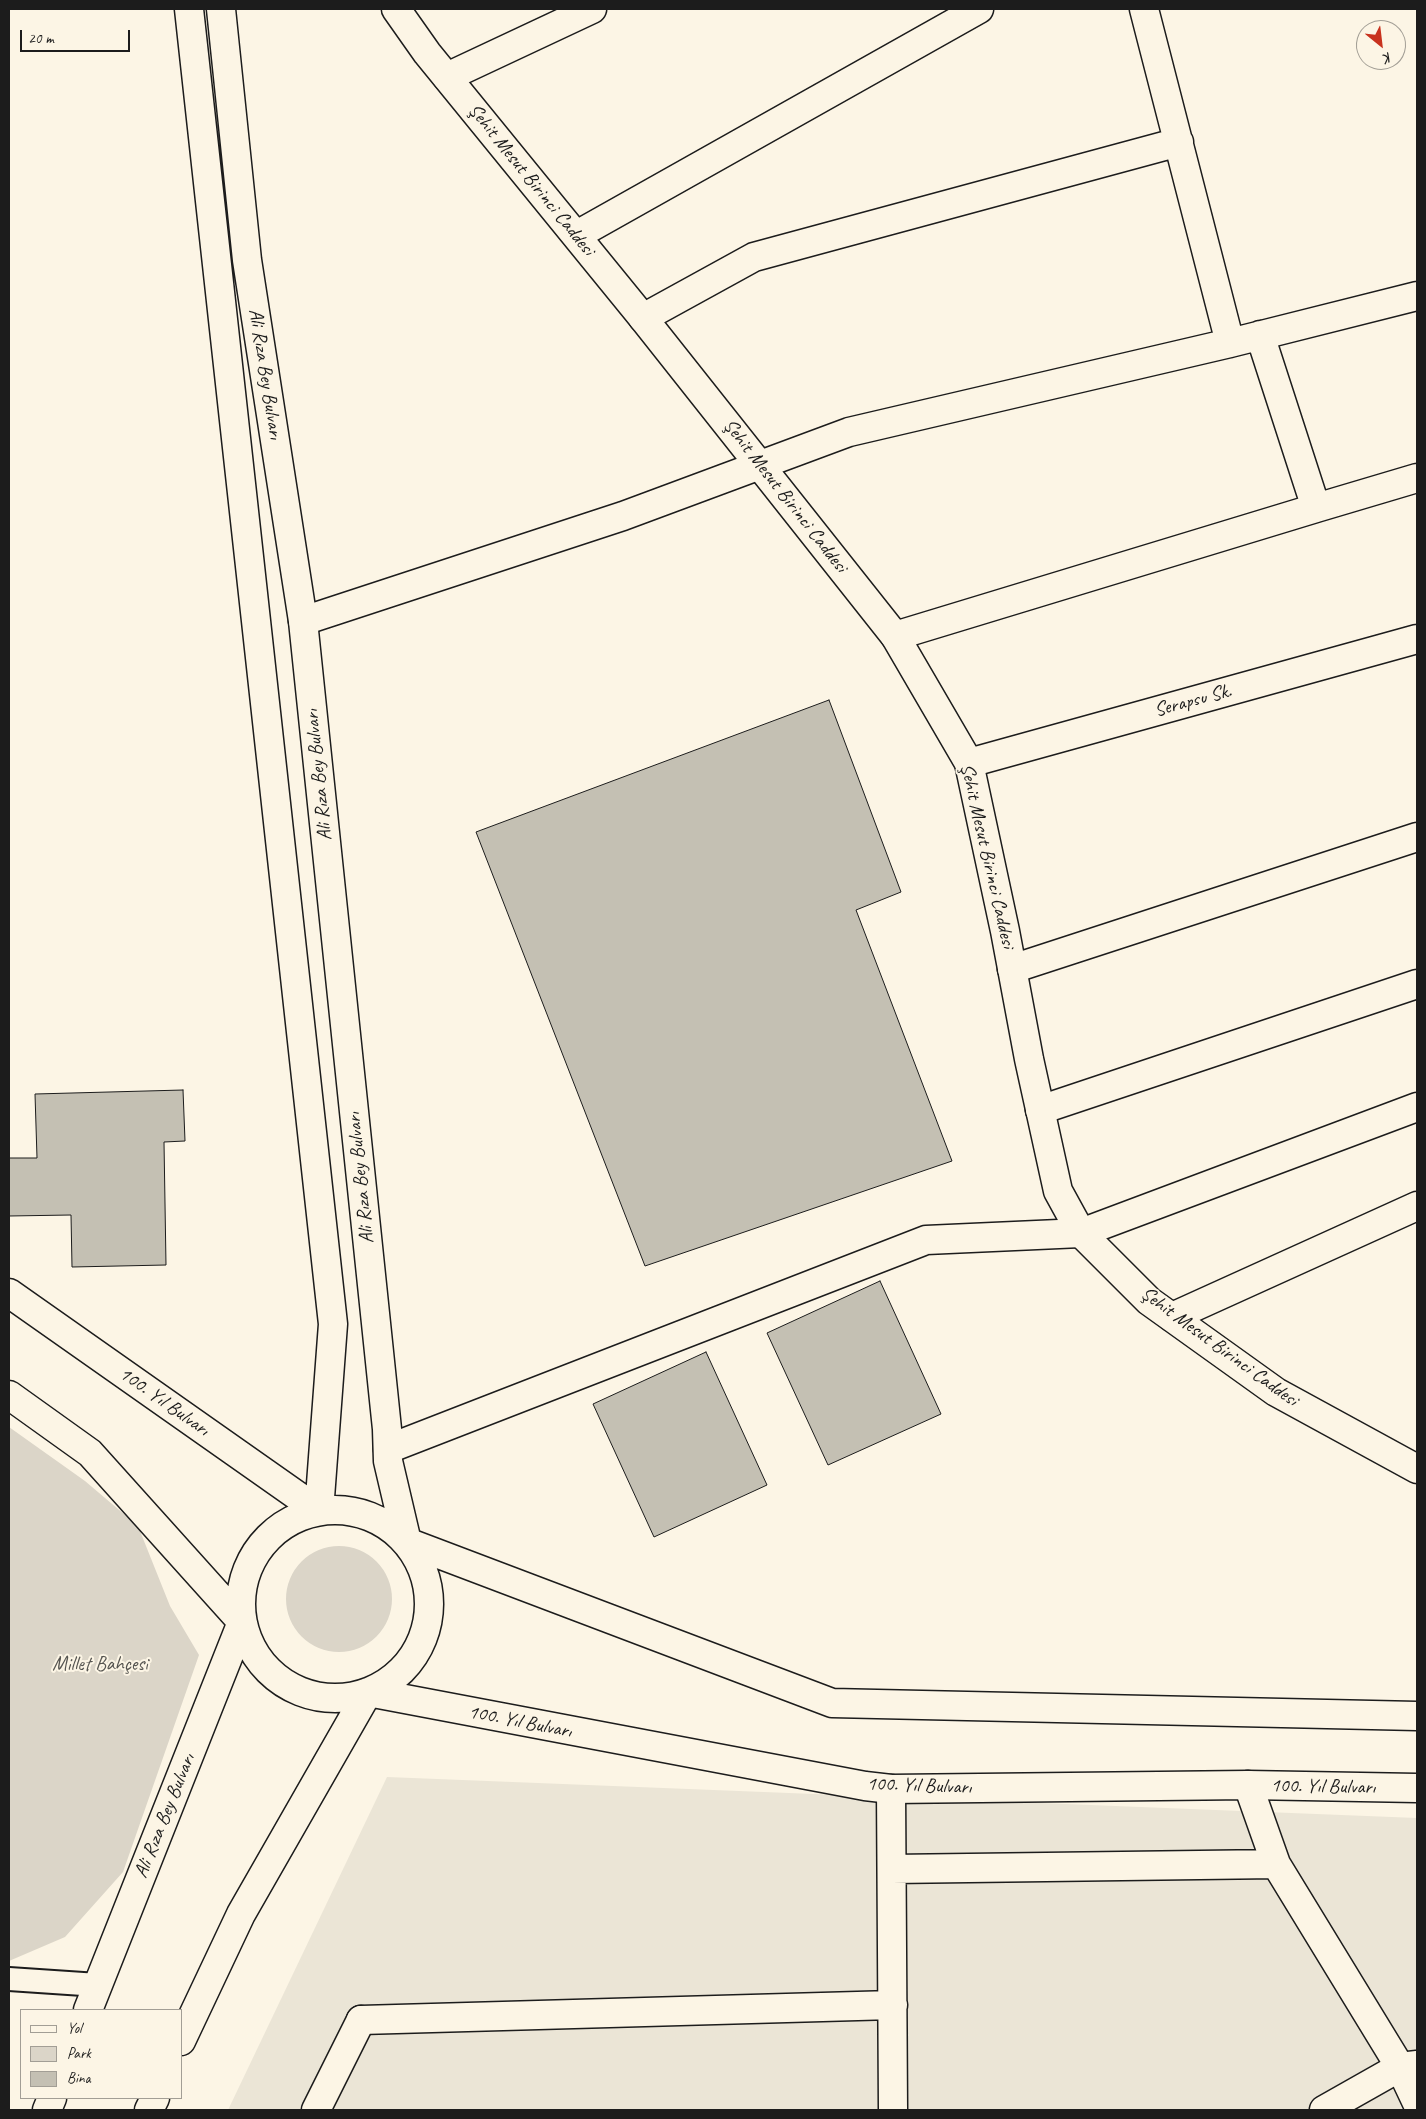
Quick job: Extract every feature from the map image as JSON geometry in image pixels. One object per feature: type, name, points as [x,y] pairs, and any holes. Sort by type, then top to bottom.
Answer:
[{"type":"main road","name":"Ali Rıza Bey Bulvarı","points":[[189,9],[334,1324],[319,1510]]},
{"type":"main road","name":"Ali Rıza Bey Bulvarı","points":[[221,9],[248,260],[303,621],[388,1461],[407,1542]]},
{"type":"main road","name":"Şehit Mesut Birinci Caddesi","points":[[396,9],[447,77],[577,235],[895,636],[969,763],[1058,1191],[1081,1233],[1149,1301],[1276,1392],[1417,1469]]},
{"type":"main road","points":[[447,77],[592,9]]},
{"type":"main road","points":[[577,235],[979,9]]},
{"type":"main road","points":[[1144,9],[1230,343]]},
{"type":"main road","points":[[643,318],[754,257],[1179,142]]},
{"type":"main road","points":[[303,621],[623,516],[849,432],[1230,343],[1417,296]]},
{"type":"main road","points":[[1260,335],[1316,508]]},
{"type":"main road","points":[[895,636],[1417,478]]},
{"type":"main road","name":"Serapsu Sk.","points":[[969,763],[1417,639]]},
{"type":"main road","points":[[1012,969],[1417,837]]},
{"type":"main road","points":[[1040,1110],[1417,984]]},
{"type":"main road","points":[[388,1449],[926,1240],[1081,1233],[1417,1107]]},
{"type":"main road","points":[[1172,1317],[1417,1206]]},
{"type":"main road","name":"100. Yıl Bulvarı","points":[[9,1293],[319,1510]]},
{"type":"main road","points":[[9,1395],[90,1453],[242,1622]]},
{"type":"main road","points":[[319,1510],[344,1510],[367,1515],[389,1526],[407,1542],[423,1568],[430,1597],[427,1627],[415,1655],[394,1677],[368,1692],[342,1698],[314,1696],[289,1687],[267,1670],[250,1648],[242,1622],[240,1592],[250,1563],[267,1538],[291,1520],[319,1510]]},
{"type":"main road","points":[[407,1542],[832,1703],[1417,1716]]},
{"type":"main road","name":"Ali Rıza Bey Bulvarı","points":[[88,2009],[242,1622]]},
{"type":"main road","name":"100. Yıl Bulvarı","points":[[368,1692],[835,1781],[892,1789],[1248,1785],[1417,1788]]},
{"type":"main road","points":[[182,2039],[241,1914],[368,1692]]},
{"type":"main road","points":[[1248,1785],[1276,1864],[1409,2066],[1417,2103]]},
{"type":"main road","points":[[892,1789],[893,2110]]},
{"type":"main road","points":[[892,1869],[1276,1864]]},
{"type":"main road","points":[[316,2110],[361,2020],[893,2005]]},
{"type":"main road","points":[[1324,2110],[1409,2066]]},
{"type":"lane","points":[[9,1979],[98,1985]]},
{"type":"shaded area","points":[[387,1777],[1417,1818],[1417,2110],[228,2110]]},
{"type":"green space","name":"Millet Bahçesi","points":[[9,1427],[85,1481],[138,1526],[170,1606],[199,1655],[123,1872],[65,1937],[9,1961]]},
{"type":"green space","points":[[339,1546],[359,1550],[376,1562],[388,1579],[392,1599],[388,1619],[376,1636],[359,1648],[339,1652],[319,1648],[302,1636],[290,1619],[286,1599],[290,1579],[302,1562],[319,1550]]},
{"type":"building","points":[[829,700],[901,892],[856,910],[952,1161],[645,1266],[476,832]]},
{"type":"building","points":[[183,1090],[185,1141],[164,1142],[166,1265],[72,1267],[71,1215],[9,1216],[9,1158],[37,1158],[35,1094]]},
{"type":"building","points":[[880,1281],[941,1414],[828,1465],[767,1333]]},
{"type":"building","points":[[706,1352],[767,1485],[654,1537],[593,1404]]}]
